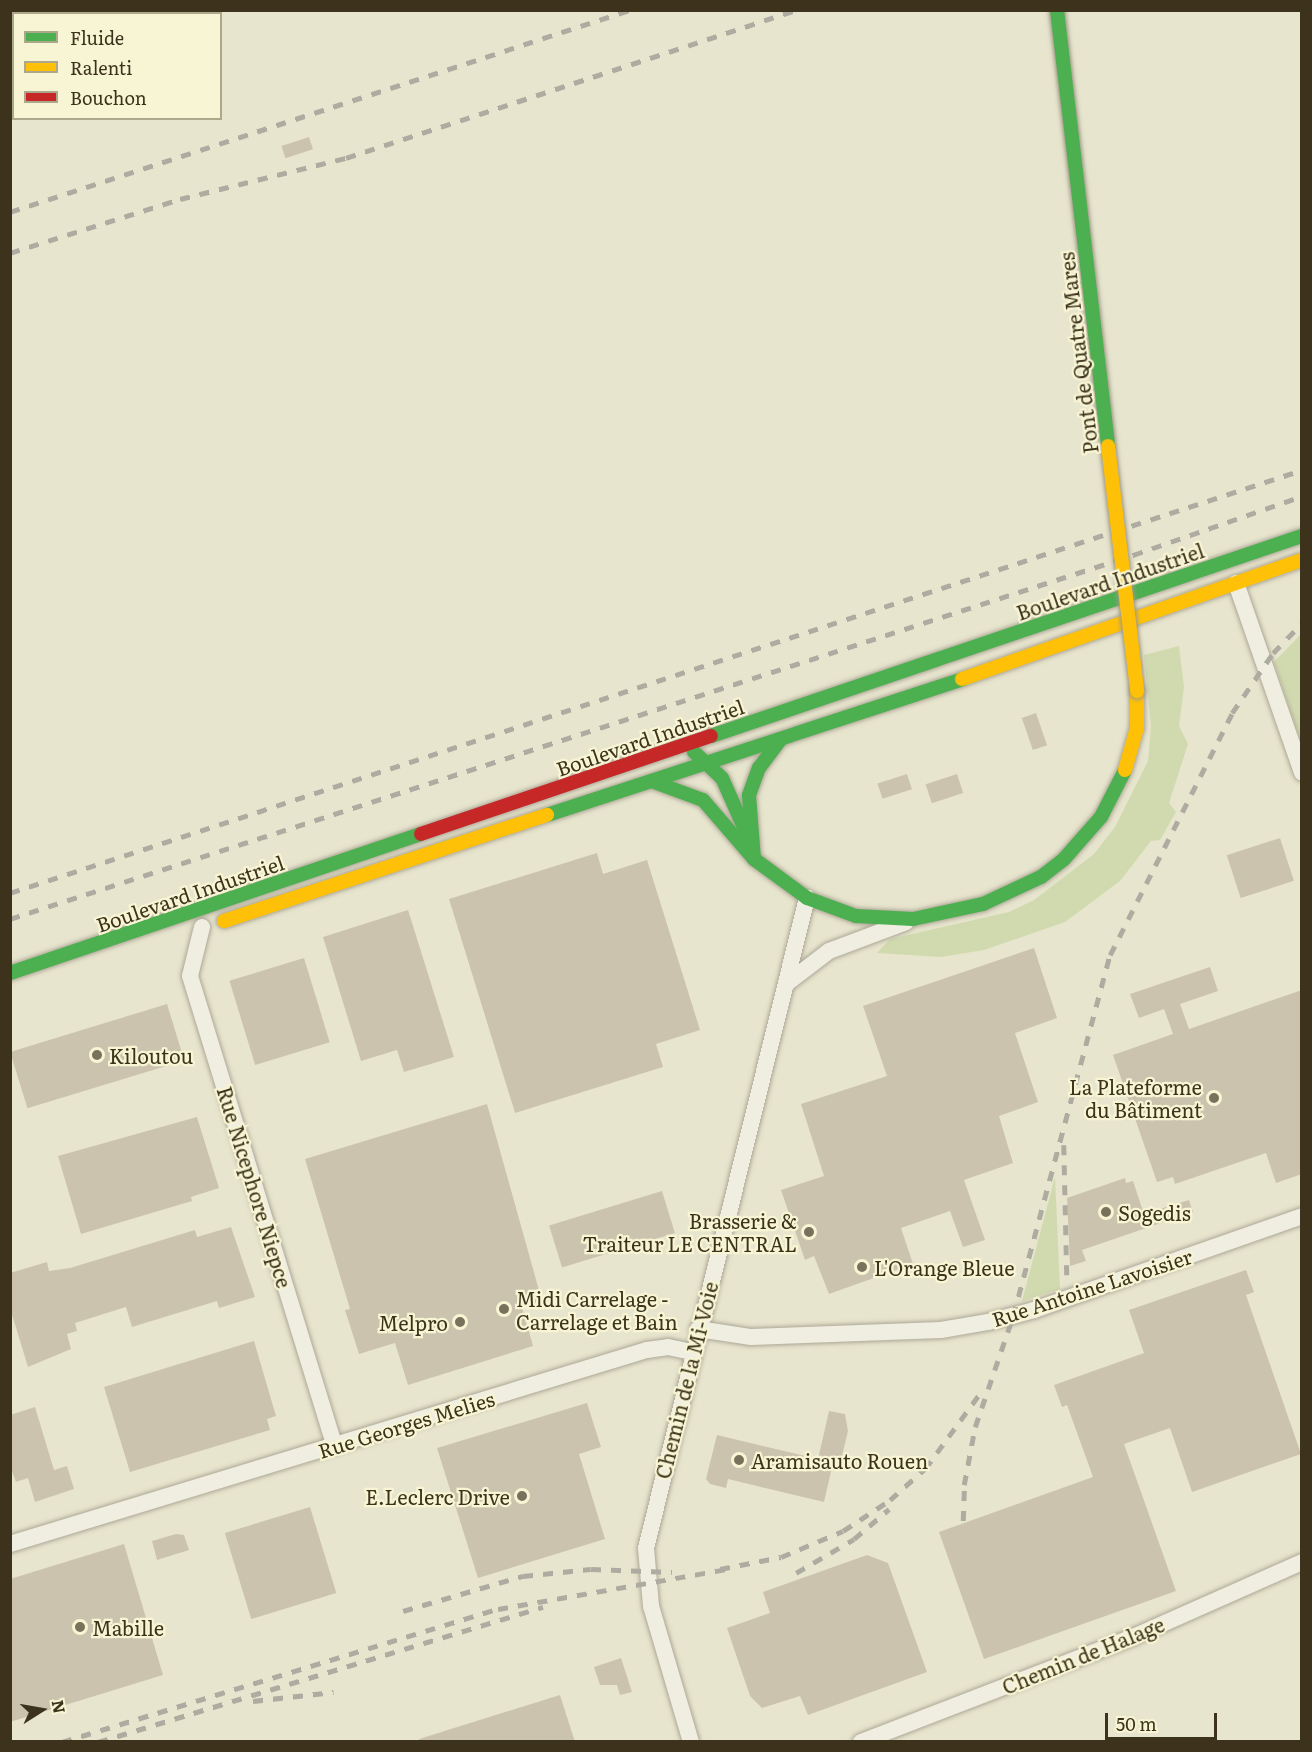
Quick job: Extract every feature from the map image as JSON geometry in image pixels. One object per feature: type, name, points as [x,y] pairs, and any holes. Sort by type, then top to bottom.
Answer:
[{"type":"main road","name":"Pont de Quatre Mares","points":[[704,800],[754,859],[807,898],[856,916],[913,919],[983,904],[1014,892],[1070,853],[1101,817],[1124,772],[1137,728],[1137,691],[1057,10]]},
{"type":"main road","name":"Boulevard Industriel","points":[[10,973],[714,737],[1302,536]]},
{"type":"main road","name":"Boulevard Industriel","points":[[181,934],[780,740],[1302,560]]},
{"type":"main road","points":[[654,782],[704,800],[707,763],[714,737]]},
{"type":"main road","points":[[754,859],[748,810],[753,783],[780,740]]},
{"type":"main road","points":[[687,746],[722,778],[750,839]]},
{"type":"street","points":[[1236,583],[1302,773]]},
{"type":"street","name":"Chemin de la Mi-Voie","points":[[691,1742],[651,1606],[646,1548],[692,1353],[807,898]]},
{"type":"street","points":[[786,984],[829,951],[913,919]]},
{"type":"street","name":"Rue Nicephore Niepce","points":[[202,927],[190,976],[334,1446]]},
{"type":"street","name":"Rue Antoine Lavoisier","points":[[698,1329],[751,1337],[941,1330],[988,1322],[1034,1310],[1302,1216]]},
{"type":"street","name":"Rue Georges Melies","points":[[10,1544],[647,1350],[668,1347],[692,1353]]},
{"type":"street","name":"Chemin de Halage","points":[[861,1742],[1133,1637],[1302,1562]]},
{"type":"green space","points":[[1301,634],[1301,742],[1274,662]]},
{"type":"green space","points":[[1179,646],[1184,687],[1179,726],[1188,744],[1169,803],[1176,812],[1160,840],[1151,841],[1120,881],[1065,922],[984,950],[941,957],[877,953],[890,939],[1009,912],[1034,900],[1094,854],[1115,827],[1148,761],[1151,726],[1144,655]]},
{"type":"green space","points":[[1055,1177],[1060,1289],[1022,1301]]},
{"type":"building","points":[[309,137],[313,149],[285,158],[281,146]]},
{"type":"building","points":[[1036,713],[1047,745],[1033,750],[1022,718]]},
{"type":"building","points":[[907,774],[912,789],[882,799],[878,784]]},
{"type":"building","points":[[957,774],[963,793],[932,803],[926,784]]},
{"type":"building","points":[[1280,838],[1294,881],[1241,898],[1227,855]]},
{"type":"building","points":[[597,853],[603,874],[647,860],[700,1030],[656,1044],[663,1067],[515,1113],[449,899]]},
{"type":"building","points":[[408,910],[454,1057],[404,1072],[397,1050],[361,1061],[323,937]]},
{"type":"building","points":[[1034,948],[1057,1018],[1015,1033],[1038,1102],[999,1116],[1013,1163],[964,1180],[985,1240],[963,1247],[950,1211],[901,1228],[913,1264],[829,1294],[814,1256],[805,1260],[781,1190],[824,1176],[801,1104],[887,1076],[863,1006]]},
{"type":"building","points":[[304,958],[330,1042],[255,1065],[229,981]]},
{"type":"building","name":"La Plateforme du Bâtiment","points":[[1210,967],[1218,991],[1180,1004],[1189,1029],[1302,990],[1302,1174],[1276,1183],[1266,1153],[1175,1184],[1173,1177],[1157,1182],[1113,1055],[1173,1034],[1164,1009],[1139,1018],[1130,994]]},
{"type":"building","name":"Kiloutou","points":[[167,1004],[184,1060],[27,1108],[10,1052]]},
{"type":"building","points":[[487,1104],[542,1301],[522,1307],[533,1346],[408,1385],[395,1343],[359,1354],[345,1310],[350,1309],[305,1159]]},
{"type":"building","points":[[197,1117],[219,1188],[191,1197],[192,1201],[81,1234],[58,1156]]},
{"type":"building","name":"Sogedis","points":[[1125,1178],[1126,1183],[1133,1181],[1144,1214],[1189,1200],[1193,1212],[1082,1250],[1086,1261],[1070,1266],[1067,1198]]},
{"type":"building","points":[[662,1191],[675,1233],[562,1268],[549,1225]]},
{"type":"building","points":[[231,1227],[255,1297],[219,1308],[217,1301],[132,1327],[126,1307],[75,1323],[77,1331],[67,1334],[71,1349],[28,1367],[10,1308],[10,1273],[47,1262],[49,1271],[70,1268],[195,1230],[197,1237]]},
{"type":"building","points":[[1246,1270],[1254,1292],[1246,1295],[1301,1454],[1192,1492],[1170,1428],[1124,1444],[1176,1591],[984,1659],[939,1532],[1093,1477],[1067,1405],[1062,1407],[1054,1385],[1144,1353],[1129,1310]]},
{"type":"building","points":[[254,1341],[276,1416],[267,1419],[270,1430],[130,1472],[104,1387]]},
{"type":"building","name":"E.Leclerc Drive","points":[[587,1403],[601,1447],[579,1454],[605,1539],[478,1578],[437,1448]]},
{"type":"building","points":[[35,1407],[54,1470],[67,1466],[74,1489],[35,1502],[28,1478],[16,1482],[10,1466],[10,1415]]},
{"type":"building","points":[[829,1411],[845,1414],[848,1431],[840,1464],[833,1463],[824,1502],[728,1479],[726,1488],[710,1484],[706,1479],[717,1435],[818,1459]]},
{"type":"building","points":[[310,1507],[336,1593],[251,1619],[225,1533]]},
{"type":"building","points":[[176,1534],[184,1535],[189,1550],[157,1560],[152,1541]]},
{"type":"building","name":"Mabille","points":[[124,1544],[163,1675],[10,1722],[10,1579]]},
{"type":"building","points":[[867,1555],[888,1563],[927,1672],[808,1715],[800,1696],[762,1708],[750,1696],[727,1628],[770,1613],[763,1592]]},
{"type":"building","points":[[621,1658],[632,1692],[620,1695],[617,1685],[600,1685],[594,1667]]},
{"type":"building","points":[[560,1695],[575,1742],[419,1742],[419,1739]]},
{"type":"railway","points":[[10,212],[630,10]]},
{"type":"railway","points":[[10,253],[180,199],[346,158],[797,10]]},
{"type":"railway","points":[[10,893],[1302,470]]},
{"type":"railway","points":[[10,919],[1133,555],[1302,496]]},
{"type":"railway","points":[[963,1521],[964,1485],[975,1427],[1013,1316],[1110,955],[1232,713],[1273,653],[1302,623]]},
{"type":"railway","points":[[1064,1145],[1067,1278]]},
{"type":"railway","points":[[925,1469],[981,1392]]},
{"type":"railway","points":[[720,1569],[781,1557],[843,1531],[890,1500],[930,1464]]},
{"type":"railway","points":[[796,1573],[854,1539],[889,1509]]},
{"type":"railway","points":[[403,1611],[523,1576],[591,1569],[672,1572]]},
{"type":"railway","points":[[62,1742],[498,1609],[727,1569]]},
{"type":"railway","points":[[98,1742],[543,1607]]},
{"type":"railway","points":[[253,1701],[333,1692]]},
{"type":"traffic: fast","points":[[1057,10],[1108,446]]},
{"type":"traffic: fast","points":[[711,736],[1302,536]]},
{"type":"traffic: fast","points":[[547,815],[962,679]]},
{"type":"traffic: fast","points":[[754,859],[749,795],[759,768],[780,740]]},
{"type":"traffic: fast","points":[[694,752],[722,778],[746,832]]},
{"type":"traffic: fast","points":[[654,782],[703,800],[754,859],[807,898],[856,916],[913,919],[983,904],[1041,877],[1064,859],[1101,817],[1125,770]]},
{"type":"traffic: fast","points":[[10,973],[421,834]]},
{"type":"traffic: slow","points":[[1108,446],[1137,691]]},
{"type":"traffic: slow","points":[[962,679],[1302,560]]},
{"type":"traffic: slow","points":[[1125,770],[1137,728],[1137,691]]},
{"type":"traffic: slow","points":[[224,921],[547,815]]},
{"type":"traffic: jam","points":[[421,834],[711,736]]},
{"type":"place","name":"Kiloutou","points":[[97,1055]]},
{"type":"place","name":"La Plateforme du Bâtiment","points":[[1214,1098]]},
{"type":"place","name":"Sogedis","points":[[1106,1212]]},
{"type":"place","name":"Brasserie & Traiteur LE CENTRAL","points":[[809,1232]]},
{"type":"place","name":"L'Orange Bleue","points":[[862,1267]]},
{"type":"place","name":"Midi Carrelage - Carrelage et Bain","points":[[504,1309]]},
{"type":"place","name":"Melpro","points":[[460,1322]]},
{"type":"place","name":"Aramisauto Rouen","points":[[739,1460]]},
{"type":"place","name":"E.Leclerc Drive","points":[[522,1496]]},
{"type":"place","name":"Mabille","points":[[80,1627]]}]
